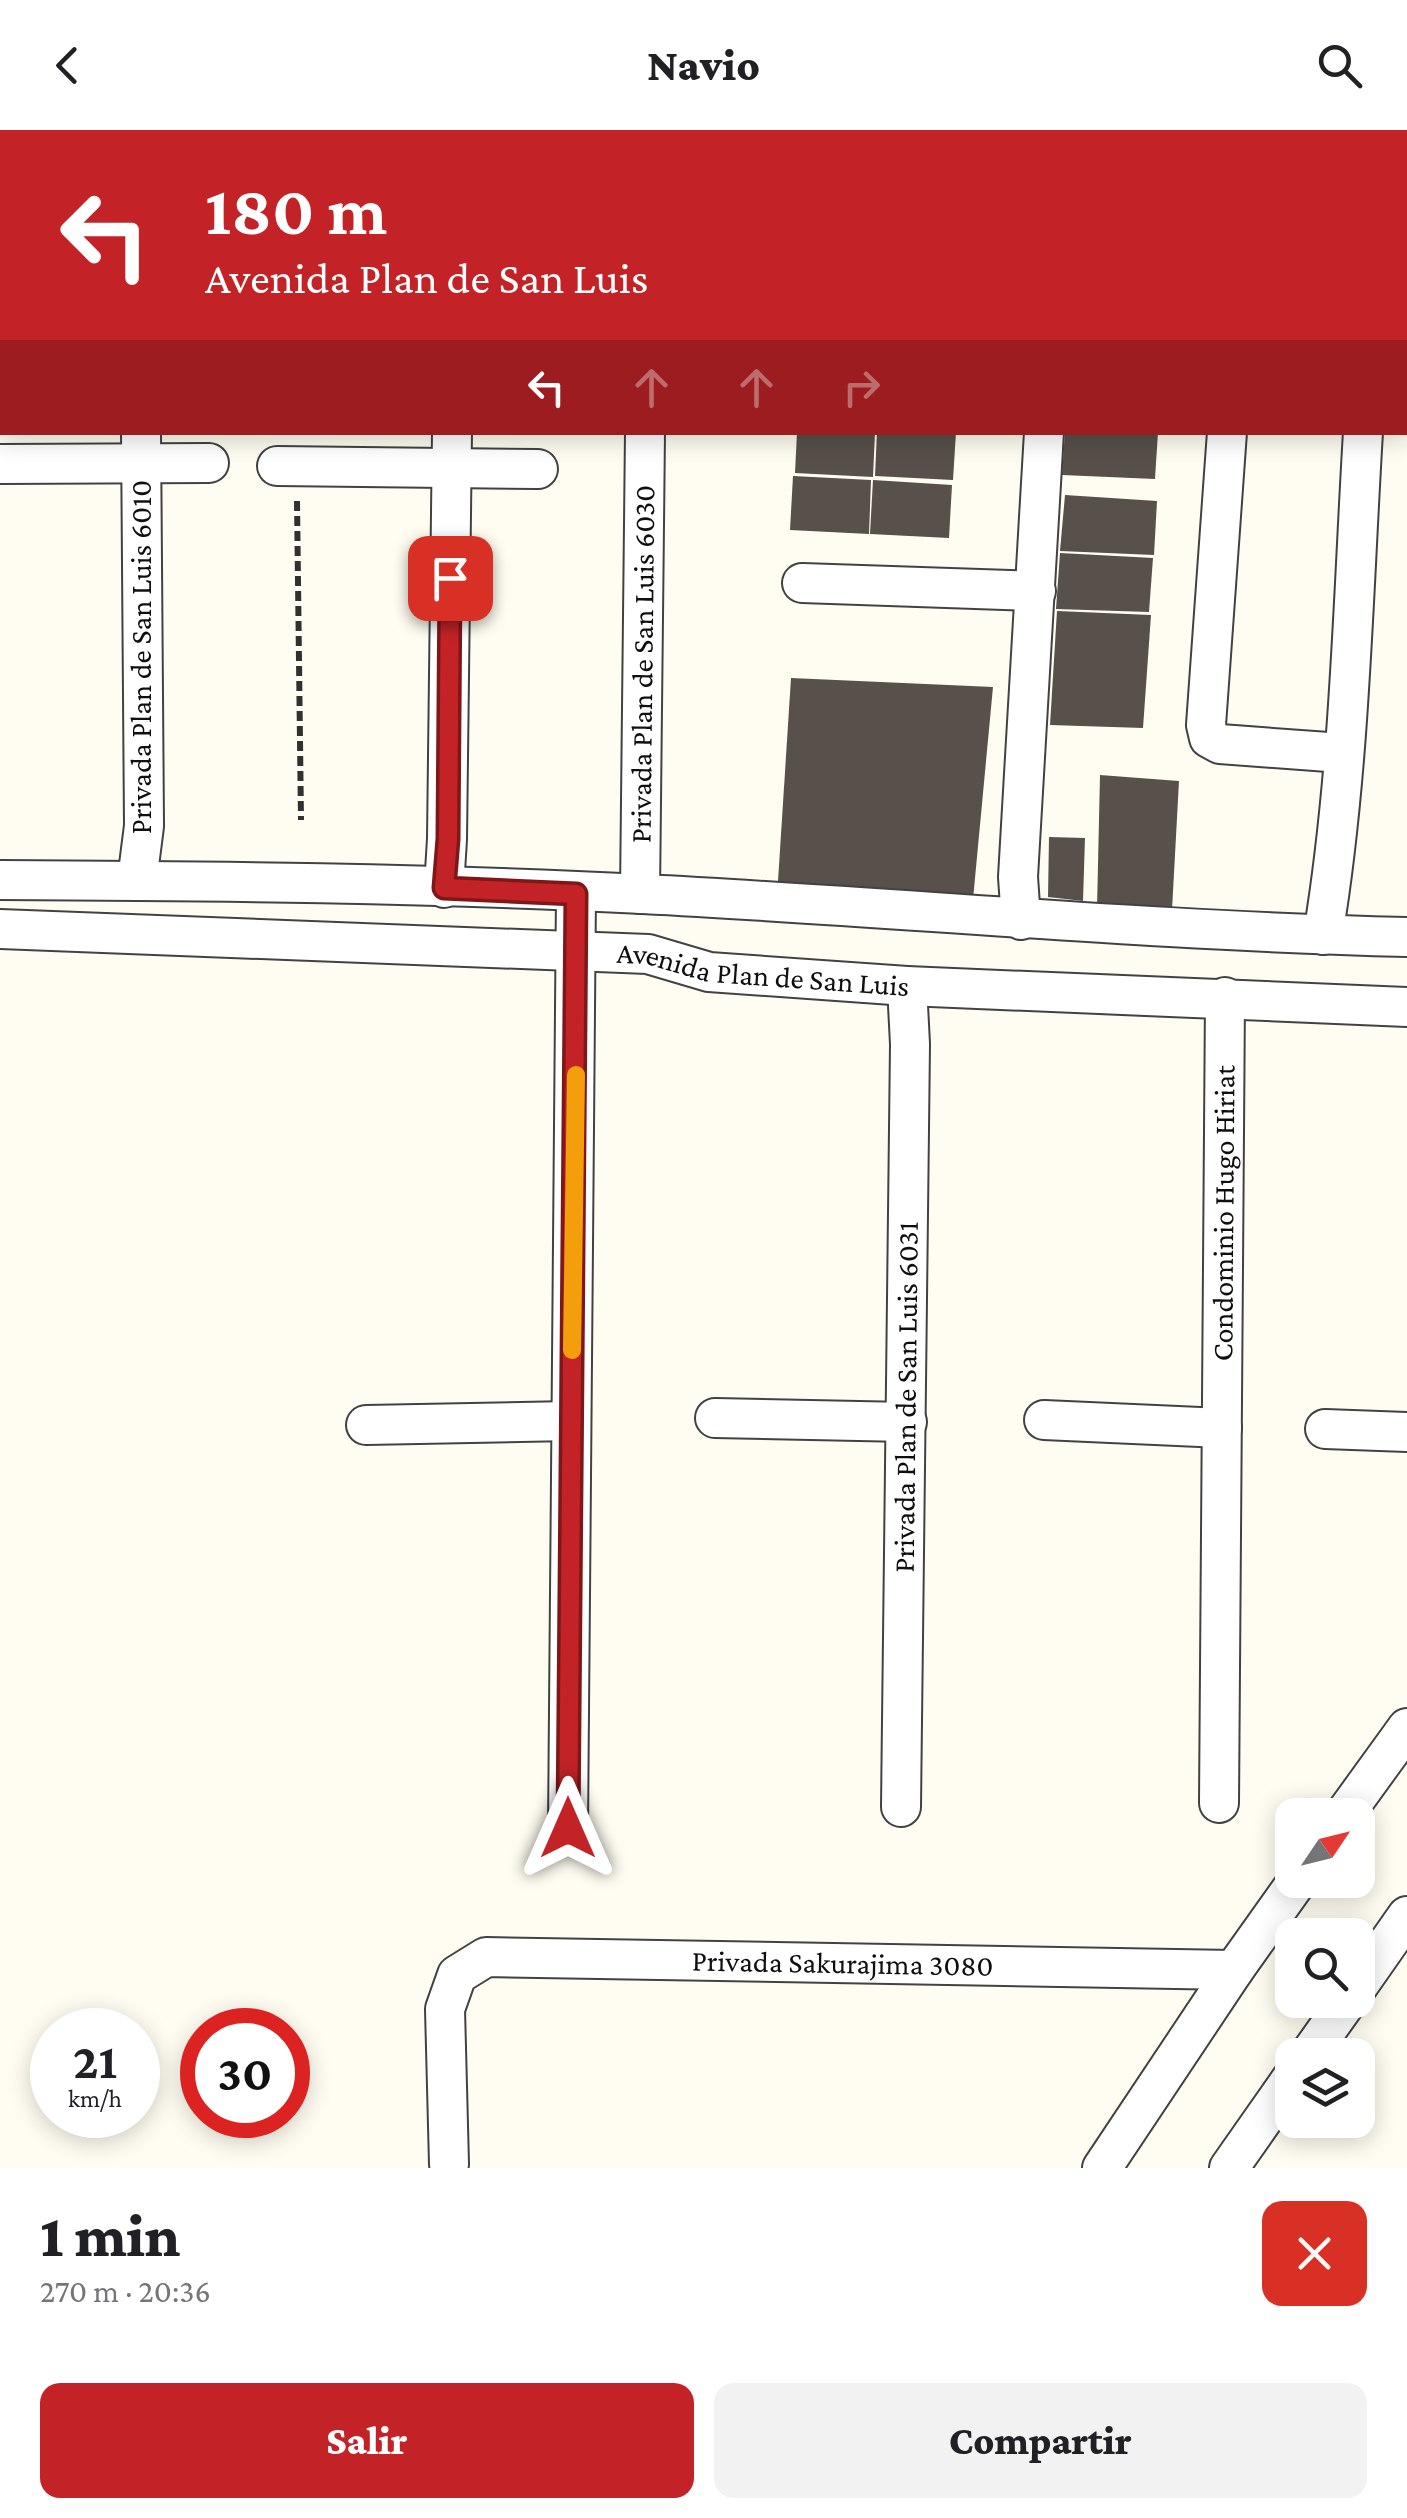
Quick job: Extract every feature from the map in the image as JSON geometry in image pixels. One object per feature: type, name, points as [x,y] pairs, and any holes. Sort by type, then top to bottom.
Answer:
[{"type":"street","name":"Privada Plan de San Luis 6030","points":[[640,894],[646,435]]},
{"type":"street","points":[[1021,920],[1018,877],[1044,435]]},
{"type":"street","points":[[1227,435],[1206,725],[1210,738],[1220,744],[1342,753]]},
{"type":"street","points":[[1323,935],[1342,753],[1363,435]]},
{"type":"street","points":[[0,464],[141,448],[210,463]]},
{"type":"street","name":"Privada Plan de San Luis 6010","points":[[137,880],[144,826],[141,448]]},
{"type":"street","points":[[444,888],[448,839],[452,449]]},
{"type":"street","points":[[287,479],[452,449],[538,469]]},
{"type":"street","points":[[802,583],[1036,591]]},
{"type":"street","name":"Avenida Plan de San Luis","points":[[0,880],[640,894],[1021,920],[1407,937]]},
{"type":"street","points":[[568,1828],[576,894]]},
{"type":"street","name":"Avenida Plan de San Luis","points":[[0,929],[648,954],[709,972],[907,986],[1407,1007]]},
{"type":"street","name":"Privada Plan de San Luis 6031","points":[[900,1807],[910,1044],[907,986]]},
{"type":"street","name":"Condominio Hugo Hiriat","points":[[1219,1803],[1225,997]]},
{"type":"street","points":[[715,1418],[906,1422]]},
{"type":"street","points":[[1044,1420],[1222,1428]]},
{"type":"street","points":[[366,1424],[570,1421]]},
{"type":"street","points":[[1325,1429],[1407,1432]]},
{"type":"street","points":[[1356,1798],[1407,1728]]},
{"type":"street","points":[[1102,2168],[1285,1898]]},
{"type":"street","points":[[1375,1962],[1407,1916]]},
{"type":"street","name":"Privada Sakurajima 3080","points":[[449,2164],[444,2009],[457,1975],[486,1958],[1234,1970]]},
{"type":"street","points":[[1229,2168],[1275,2102]]},
{"type":"path","points":[[287,479],[301,820]]},
{"type":"building","points":[[797,435],[875,435],[873,477],[795,473]]},
{"type":"building","points":[[877,435],[956,435],[953,480],[875,476]]},
{"type":"building","points":[[1065,435],[1158,435],[1155,479],[1062,475]]},
{"type":"building","points":[[793,476],[871,480],[869,534],[790,530]]},
{"type":"building","points":[[873,480],[952,485],[949,538],[870,534]]},
{"type":"building","points":[[1065,495],[1157,501],[1154,555],[1060,551]]},
{"type":"building","points":[[1060,553],[1153,558],[1149,612],[1056,609]]},
{"type":"building","points":[[1057,611],[1151,615],[1143,728],[1050,725]]},
{"type":"building","points":[[791,678],[993,687],[972,910],[777,897]]},
{"type":"building","points":[[1100,775],[1179,781],[1172,910],[1097,909]]},
{"type":"building","points":[[1049,837],[1085,838],[1083,901],[1048,897]]},
{"type":"slow traffic","points":[[572,1350],[576,1075]]},
{"type":"route","points":[[450,578],[448,839],[444,888],[576,894],[568,1828]]}]
